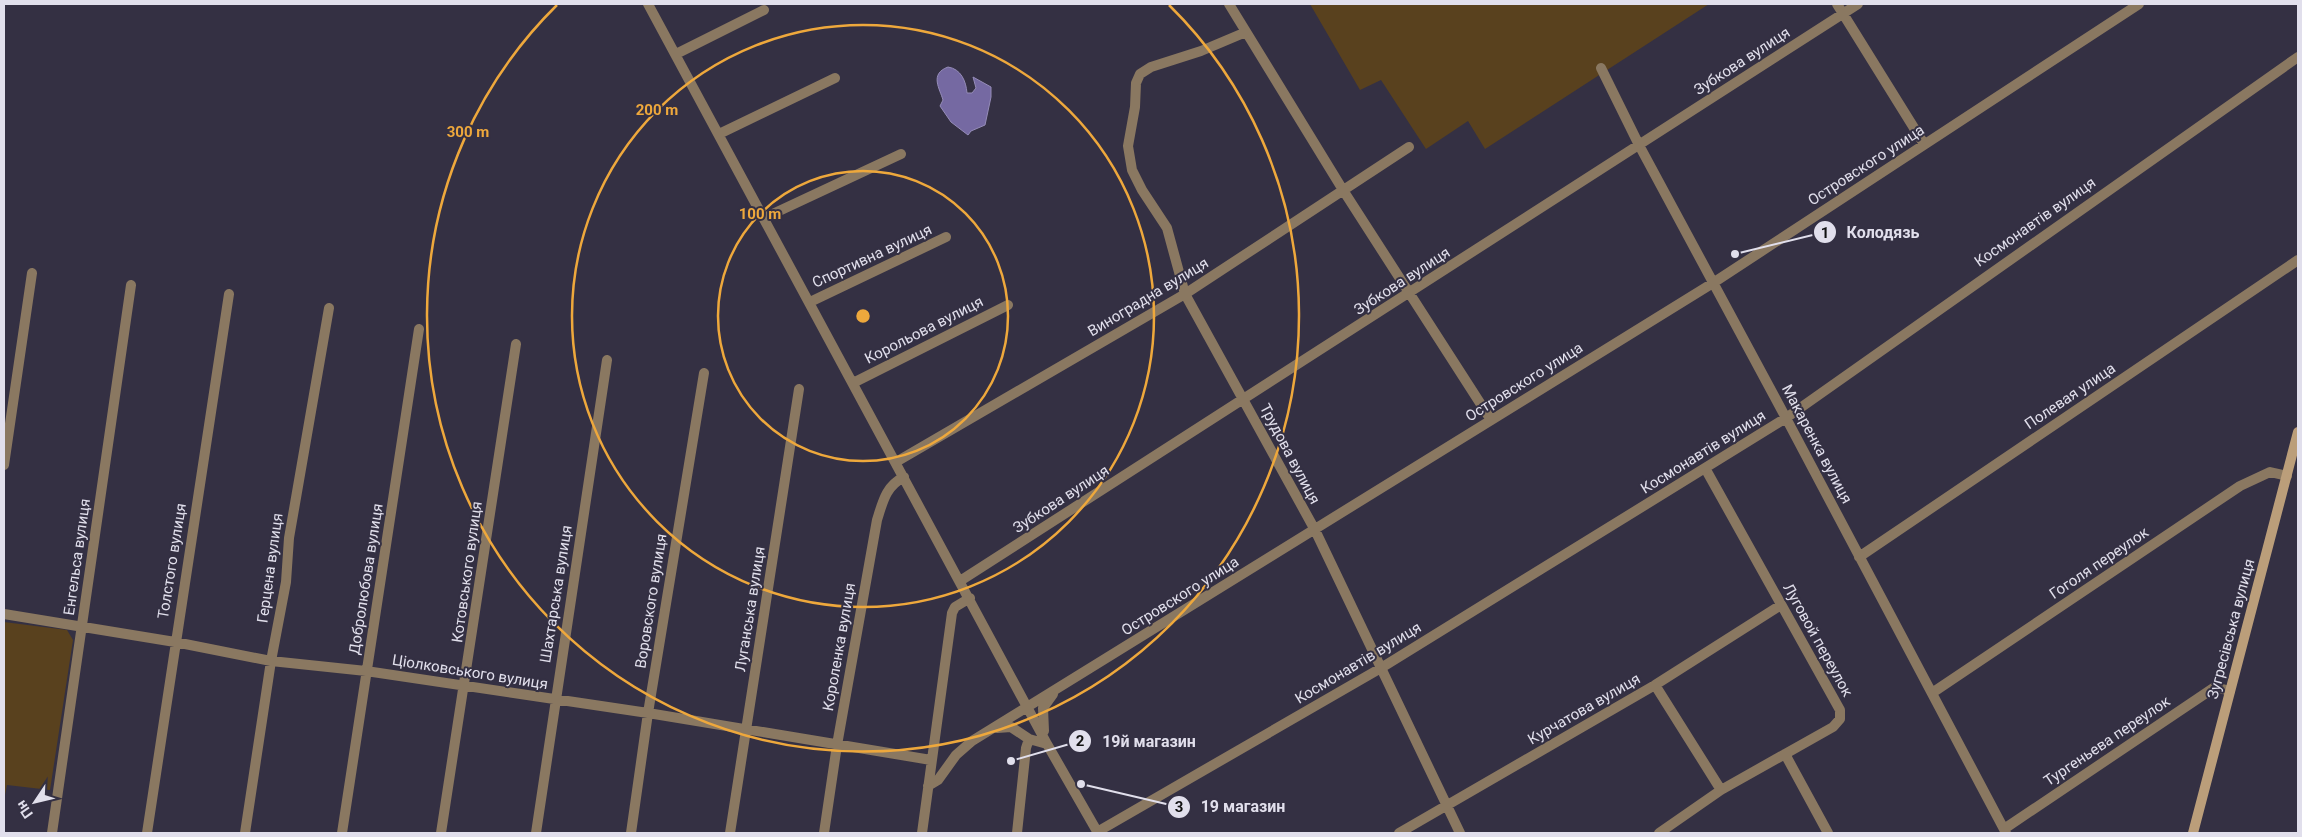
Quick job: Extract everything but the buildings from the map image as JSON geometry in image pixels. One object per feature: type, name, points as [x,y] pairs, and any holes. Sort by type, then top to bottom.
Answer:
[{"type":"street","points":[[648,4],[1098,833]]},
{"type":"street","points":[[1229,4],[1343,190],[1491,420]]},
{"type":"street","points":[[1837,4],[1924,144]]},
{"type":"street","name":"Зубкова вулиця","points":[[960,581],[1858,4]]},
{"type":"street","name":"Островского улица","points":[[928,786],[938,780],[956,755],[992,729],[1713,283],[2139,4]]},
{"type":"street","points":[[676,54],[764,10]]},
{"type":"street","name":"Трудова вулиця","points":[[1246,32],[1201,51],[1151,67],[1140,74],[1136,84],[1135,108],[1128,146],[1132,170],[1142,190],[1167,228],[1185,294],[1315,530],[1460,833]]},
{"type":"street","name":"Космонавтів вулиця","points":[[1098,833],[1382,668],[1786,418],[2298,57]]},
{"type":"street","name":"Макаренка вулиця","points":[[1601,68],[1639,145],[2005,831]]},
{"type":"street","points":[[719,134],[835,78]]},
{"type":"street","name":"Виноградна вулиця","points":[[896,462],[1185,294],[1409,147]]},
{"type":"street","points":[[764,218],[901,154]]},
{"type":"street","name":"Спортивна вулиця","points":[[810,302],[946,237]]},
{"type":"street","name":"Полевая улица","points":[[1859,556],[2298,260]]},
{"type":"street","points":[[4,465],[32,273]]},
{"type":"street","name":"Енгельса вулиця","points":[[52,833],[131,285]]},
{"type":"street","name":"Толстого вулиця","points":[[147,833],[229,294]]},
{"type":"street","name":"Корольова вулиця","points":[[853,383],[1008,305]]},
{"type":"street","name":"Герцена вулиця","points":[[245,833],[271,661],[286,582],[289,538],[330,308]]},
{"type":"street","name":"Добролюбова вулиця","points":[[342,833],[420,329]]},
{"type":"street","name":"Котовського вулиця","points":[[441,833],[465,687],[516,344]]},
{"type":"street","name":"Шахтарська вулиця","points":[[536,833],[606,360]]},
{"type":"street","name":"Воровского вулиця","points":[[631,833],[648,714],[704,374]]},
{"type":"street","name":"Луганська вулиця","points":[[730,833],[799,390]]},
{"type":"street","name":"Зугресівська вулиця","points":[[2193,833],[2298,432]]},
{"type":"street","name":"Луговой переулок","points":[[1659,833],[1721,790],[1833,727],[1840,719],[1840,715],[1781,605],[1705,468]]},
{"type":"street","name":"Гоголя переулок","points":[[1932,693],[2240,486],[2270,472],[2287,476]]},
{"type":"street","name":"Короленка вулиця","points":[[824,833],[837,745],[877,520],[885,494],[894,482],[904,477]]},
{"type":"street","points":[[922,833],[952,613],[955,607],[970,598]]},
{"type":"street","name":"Курчатова вулиця","points":[[1399,833],[1656,685],[1781,605]]},
{"type":"street","name":"Ціолковського вулиця","points":[[4,614],[175,642],[271,661],[366,671],[931,760]]},
{"type":"street","points":[[1656,685],[1721,790]]},
{"type":"street","points":[[1048,744],[1042,718],[1043,708],[1049,698],[1062,686]]},
{"type":"street","name":"Тургеньева переулок","points":[[2005,831],[2215,687],[2230,691]]},
{"type":"street","points":[[992,729],[1011,727],[1037,743],[1048,744]]},
{"type":"street","points":[[1018,833],[1026,748],[1029,739]]},
{"type":"street","points":[[1785,754],[1828,833]]},
{"type":"shaded area","points":[[1310,4],[1709,4],[1485,149],[1468,121],[1426,149],[1381,80],[1360,90]]},
{"type":"shaded area","points":[[948,67],[953,68],[962,76],[967,93],[972,93],[976,88],[973,77],[991,87],[991,97],[985,125],[971,131],[968,135],[951,122],[940,106],[943,100],[937,78],[942,70]]},
{"type":"shaded area","points":[[4,622],[67,630],[73,640],[50,790],[7,785],[4,800]]},
{"type":"place","name":"Колодязь","points":[[1735,254]]},
{"type":"place","name":"19й магазин","points":[[1011,761]]},
{"type":"place","name":"19 магазин","points":[[1081,784]]}]
